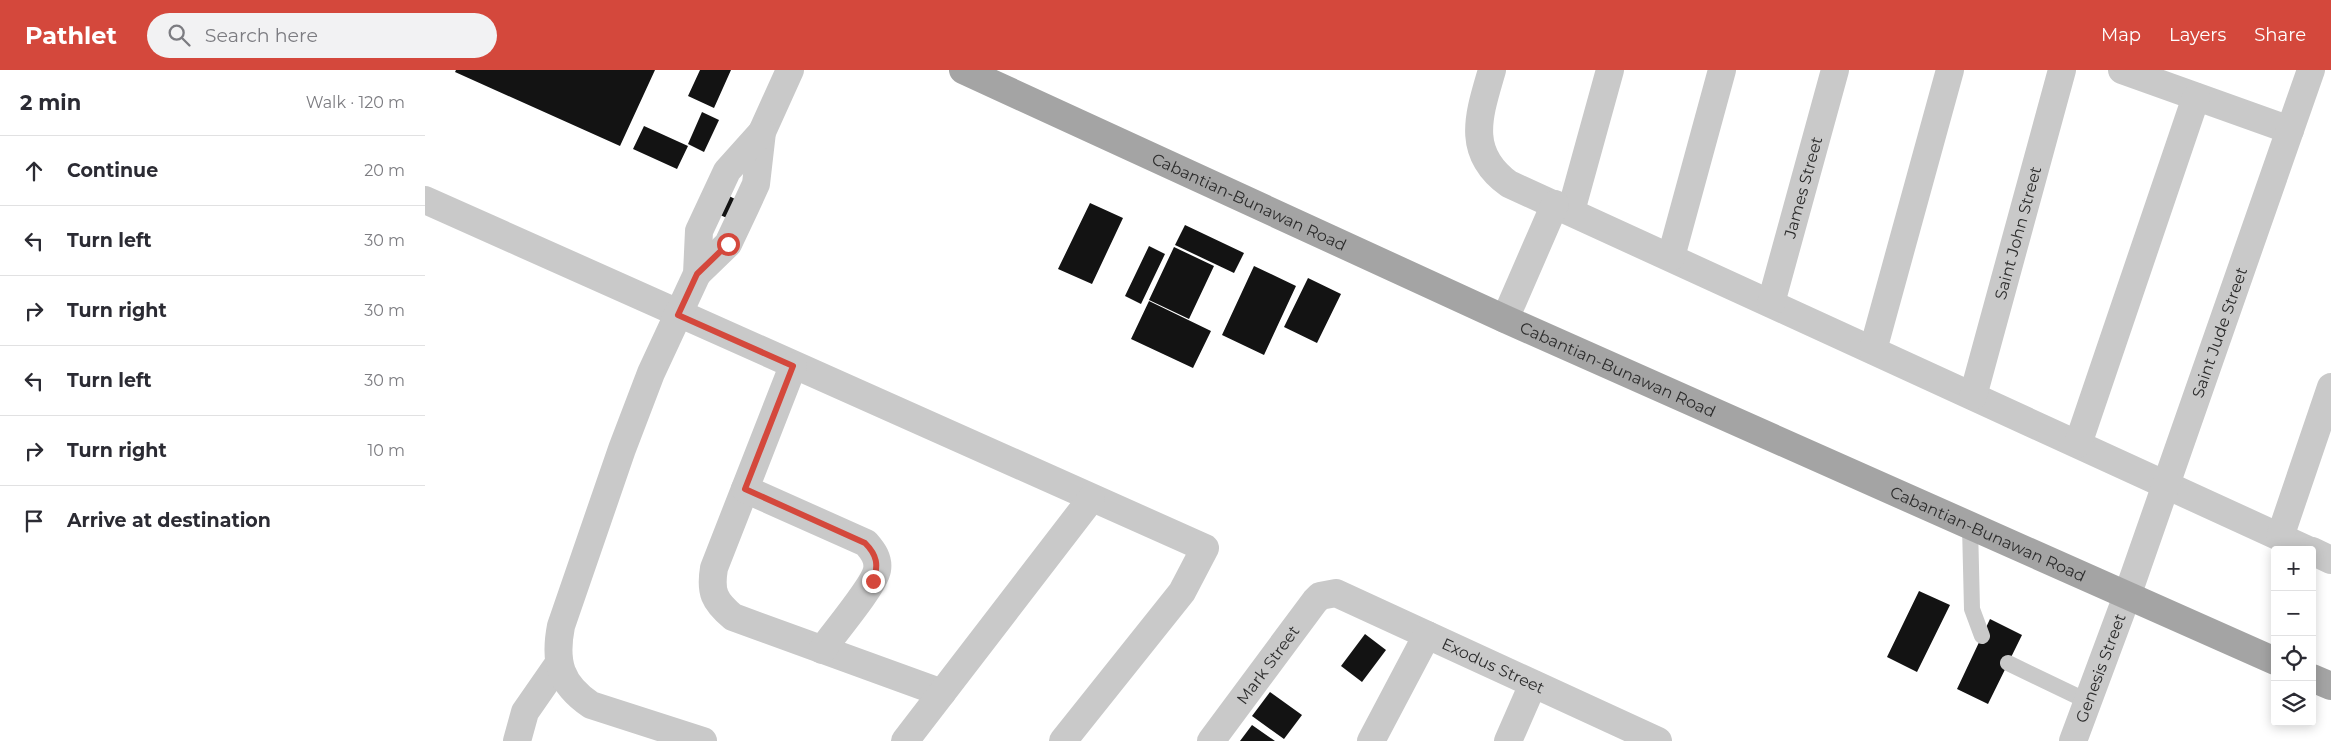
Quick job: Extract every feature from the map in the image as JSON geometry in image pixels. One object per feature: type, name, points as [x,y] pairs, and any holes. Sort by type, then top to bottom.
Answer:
[{"type":"main road","name":"Cabantian-Bunawan Road","points":[[963,70],[1505,319],[2271,659]]},
{"type":"main road","points":[[2316,680],[2331,686]]},
{"type":"street","points":[[703,741],[591,704],[576,694],[565,680],[559,664],[558,644],[561,626],[622,449],[651,373],[697,274],[699,231],[727,171],[762,132],[790,70]]},
{"type":"street","points":[[1492,70],[1479,115],[1478,132],[1485,159],[1495,173],[1509,184],[2300,546]]},
{"type":"street","points":[[1505,319],[1563,208],[1610,70]]},
{"type":"street","points":[[1671,258],[1722,70]]},
{"type":"street","name":"James Street","points":[[1771,303],[1835,70]]},
{"type":"street","points":[[1873,350],[1950,70]]},
{"type":"street","name":"Saint John Street","points":[[1973,396],[2062,70]]},
{"type":"street","points":[[2122,70],[2290,130]]},
{"type":"street","name":"Saint Jude Street","points":[[2127,596],[2311,70]]},
{"type":"street","points":[[2078,444],[2196,96]]},
{"type":"street","points":[[425,200],[678,315],[1205,548],[1182,592],[1063,741]]},
{"type":"street","points":[[793,366],[713,568],[712,583],[714,596],[720,607],[733,618],[942,693]]},
{"type":"street","points":[[2280,537],[2331,387]]},
{"type":"street","points":[[745,489],[865,543],[873,551],[877,562],[873,581],[821,650]]},
{"type":"street","points":[[905,741],[1091,499]]},
{"type":"street","points":[[2316,554],[2331,560]]},
{"type":"street","name":"Exodus Street","points":[[1328,594],[1343,596],[1647,739]]},
{"type":"street","name":"Mark Street","points":[[1211,741],[1315,601],[1320,596],[1328,594]]},
{"type":"street","name":"Genesis Street","points":[[2073,741],[2127,596]]},
{"type":"street","points":[[1371,741],[1427,635]]},
{"type":"street","points":[[517,741],[525,712],[559,664]]},
{"type":"street","points":[[1508,741],[1533,684]]},
{"type":"lane","points":[[1970,526],[1972,609],[1982,636]]},
{"type":"lane","points":[[2008,664],[2087,701]]},
{"type":"building","points":[[456,70],[655,70],[620,146],[455,72]]},
{"type":"building","points":[[700,70],[731,70],[714,108],[688,96]]},
{"type":"building","points":[[702,112],[719,120],[704,152],[688,144]]},
{"type":"building","points":[[644,126],[688,146],[677,169],[633,149]]},
{"type":"building","points":[[727,195],[737,200],[729,219],[718,214]]},
{"type":"building","points":[[1090,203],[1123,218],[1092,284],[1058,269]]},
{"type":"building","points":[[1185,225],[1244,253],[1234,273],[1175,245]]},
{"type":"building","points":[[1149,246],[1165,254],[1141,304],[1125,296]]},
{"type":"building","points":[[1174,247],[1214,266],[1189,319],[1149,300]]},
{"type":"building","points":[[1254,266],[1296,286],[1264,355],[1222,335]]},
{"type":"building","points":[[1308,278],[1341,294],[1317,343],[1284,327]]},
{"type":"building","points":[[1149,301],[1211,331],[1193,368],[1131,339]]},
{"type":"building","points":[[1919,591],[1950,605],[1917,672],[1887,657]]},
{"type":"building","points":[[1990,619],[2022,635],[1988,704],[1957,689]]},
{"type":"building","points":[[1365,634],[1386,650],[1362,682],[1341,666]]},
{"type":"building","points":[[1270,692],[1302,715],[1284,739],[1252,716]]},
{"type":"building","points":[[1252,725],[1275,741],[1240,741]]},
{"type":"route","points":[[728,244],[697,274],[678,315],[793,366],[745,489],[865,543],[873,551],[877,562],[877,571],[873,581]]}]
